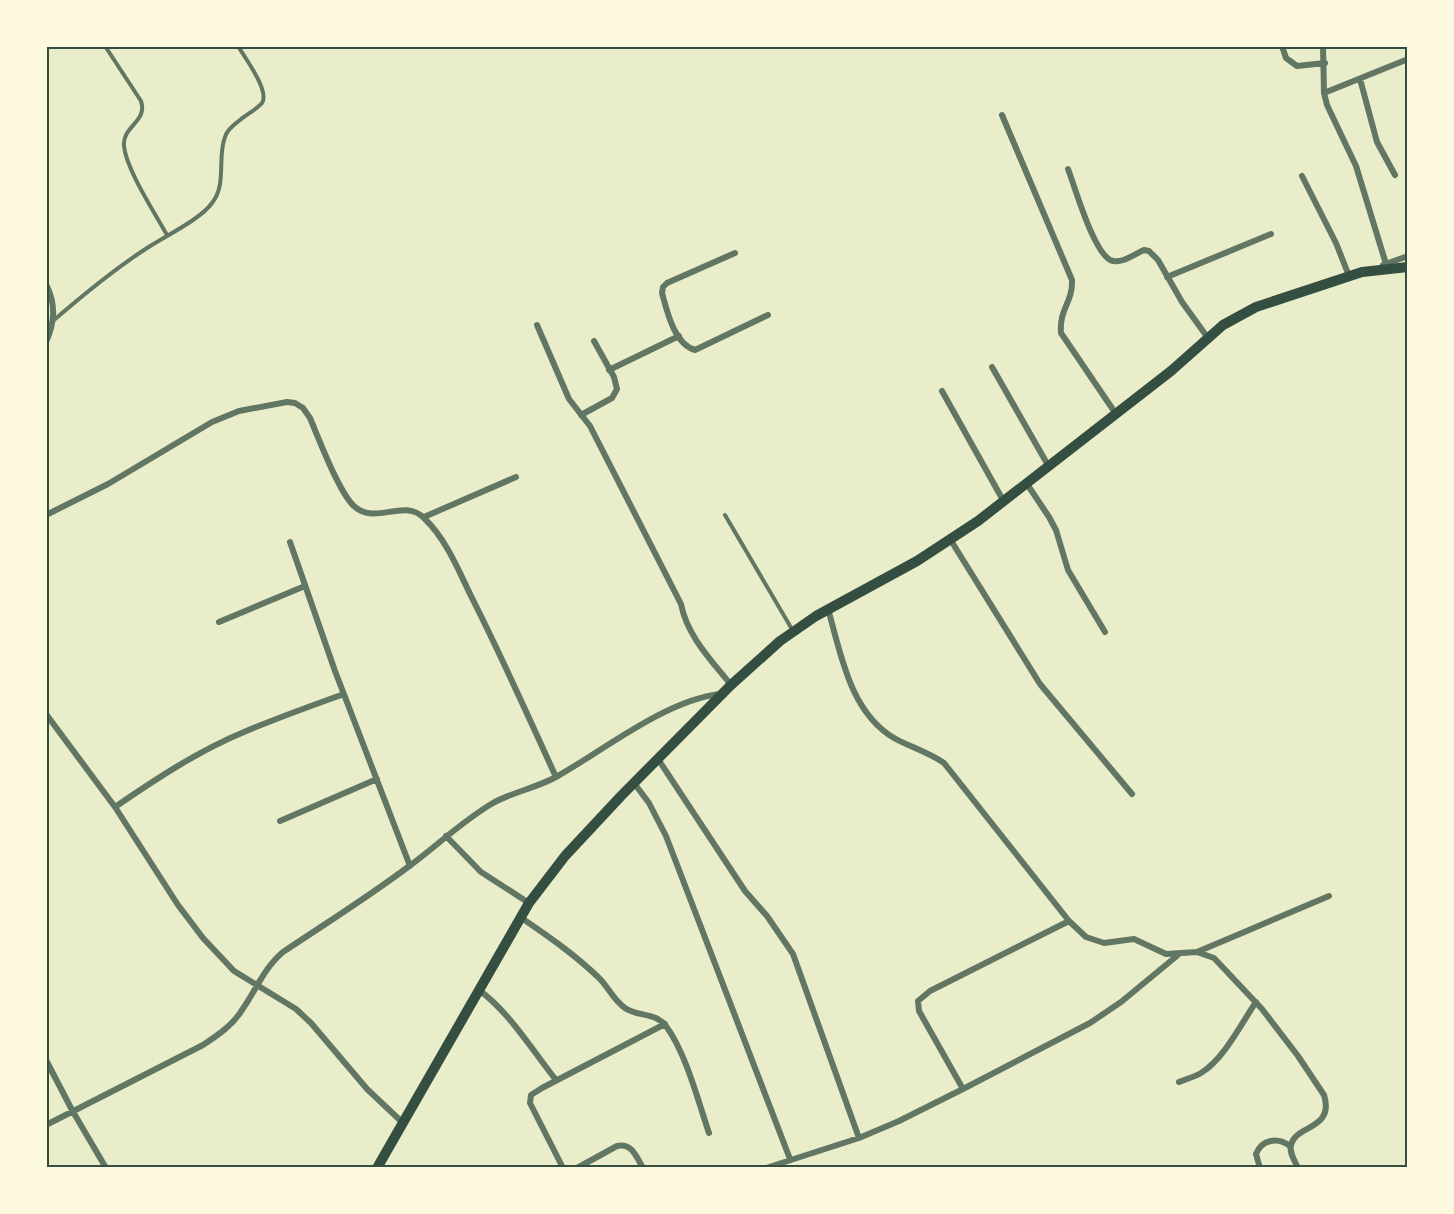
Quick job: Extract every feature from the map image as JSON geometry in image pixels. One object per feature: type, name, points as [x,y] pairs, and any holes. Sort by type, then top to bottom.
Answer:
[{"type":"main road","points":[[382,1165],[403,1123],[529,903],[565,856],[634,783],[727,689],[780,641],[828,609],[917,561],[1004,502],[1116,414],[1223,325],[1256,307],[1349,276],[1362,272],[1407,267]]},
{"type":"street","points":[[1282,46],[1286,58],[1297,66],[1325,63]]},
{"type":"street","points":[[1323,46],[1324,93],[1335,125],[1356,166],[1386,264]]},
{"type":"street","points":[[1324,93],[1407,59]]},
{"type":"street","points":[[1360,79],[1377,142],[1395,175]]},
{"type":"street","points":[[1002,115],[1072,280],[1071,294],[1060,317],[1061,333],[1116,414]]},
{"type":"street","points":[[1068,169],[1096,245],[1104,258],[1120,261],[1143,250],[1149,251],[1158,260],[1190,314],[1208,338]]},
{"type":"street","points":[[1302,176],[1336,243],[1349,276]]},
{"type":"street","points":[[1167,277],[1271,234]]},
{"type":"street","points":[[735,253],[667,283],[663,287],[664,298],[678,336],[690,348],[701,349],[768,315]]},
{"type":"street","points":[[1362,272],[1407,256]]},
{"type":"street","points":[[46,284],[54,301],[54,320],[46,342]]},
{"type":"street","points":[[46,1125],[212,1039],[242,1011],[256,985],[272,962],[283,952],[410,866],[446,836],[491,804],[504,797],[538,787],[687,700],[727,689],[684,621],[681,604],[590,426],[569,399],[537,326]]},
{"type":"street","points":[[609,370],[678,336]]},
{"type":"street","points":[[581,415],[605,403],[616,394],[616,384],[594,341]]},
{"type":"street","points":[[992,367],[1048,467]]},
{"type":"street","points":[[942,392],[1004,502]]},
{"type":"street","points":[[46,515],[108,484],[212,422],[239,411],[287,402],[295,403],[303,408],[310,418],[346,497],[356,509],[379,514],[404,509],[416,512],[424,517],[439,535],[494,640],[556,777]]},
{"type":"street","points":[[424,517],[516,477]]},
{"type":"street","points":[[1026,484],[1056,530],[1068,570],[1105,632]]},
{"type":"street","points":[[950,539],[1040,684],[1132,794]]},
{"type":"street","points":[[290,542],[344,694],[410,866]]},
{"type":"street","points":[[219,622],[305,586]]},
{"type":"street","points":[[828,609],[852,687],[870,718],[894,738],[944,763],[1069,921],[1086,937],[1104,943],[1134,939],[1166,954],[1197,952],[1329,896]]},
{"type":"street","points":[[115,807],[162,776],[216,745],[344,694]]},
{"type":"street","points":[[46,714],[115,807],[202,938],[234,971],[296,1009],[311,1023],[367,1089],[403,1123]]},
{"type":"street","points":[[658,759],[745,891],[767,916],[793,954],[859,1138]]},
{"type":"street","points":[[280,821],[377,779]]},
{"type":"street","points":[[634,783],[649,803],[666,836],[790,1160]]},
{"type":"street","points":[[446,836],[481,872],[529,903]]},
{"type":"street","points":[[520,917],[587,966],[603,981],[619,1004],[627,1010],[649,1015],[665,1024],[680,1052],[709,1133]]},
{"type":"street","points":[[963,1089],[919,1011],[918,1001],[930,991],[1069,921]]},
{"type":"street","points":[[1197,952],[1214,958],[1256,1002],[1298,1056],[1324,1095],[1327,1102],[1326,1110],[1318,1122],[1294,1140],[1290,1146]]},
{"type":"street","points":[[766,1167],[859,1138],[963,1089],[1090,1023],[1121,1002],[1179,954]]},
{"type":"street","points":[[479,990],[491,999],[503,1013],[556,1080]]},
{"type":"street","points":[[1179,1082],[1201,1073],[1219,1057],[1256,1002]]},
{"type":"street","points":[[563,1167],[534,1112],[530,1099],[535,1092],[556,1080],[665,1024]]},
{"type":"street","points":[[46,1060],[106,1167]]},
{"type":"street","points":[[1260,1167],[1256,1154],[1263,1144],[1276,1140],[1284,1141],[1290,1146],[1298,1167]]},
{"type":"street","points":[[578,1167],[617,1146],[624,1145],[629,1146],[643,1167]]},
{"type":"lane","points":[[105,46],[143,106],[141,117],[124,138],[124,147],[133,173],[167,234]]},
{"type":"lane","points":[[54,320],[102,279],[167,234],[198,216],[213,203],[218,194],[225,137],[234,125],[264,101],[261,84],[238,46]]},
{"type":"lane","points":[[725,515],[794,632]]}]
